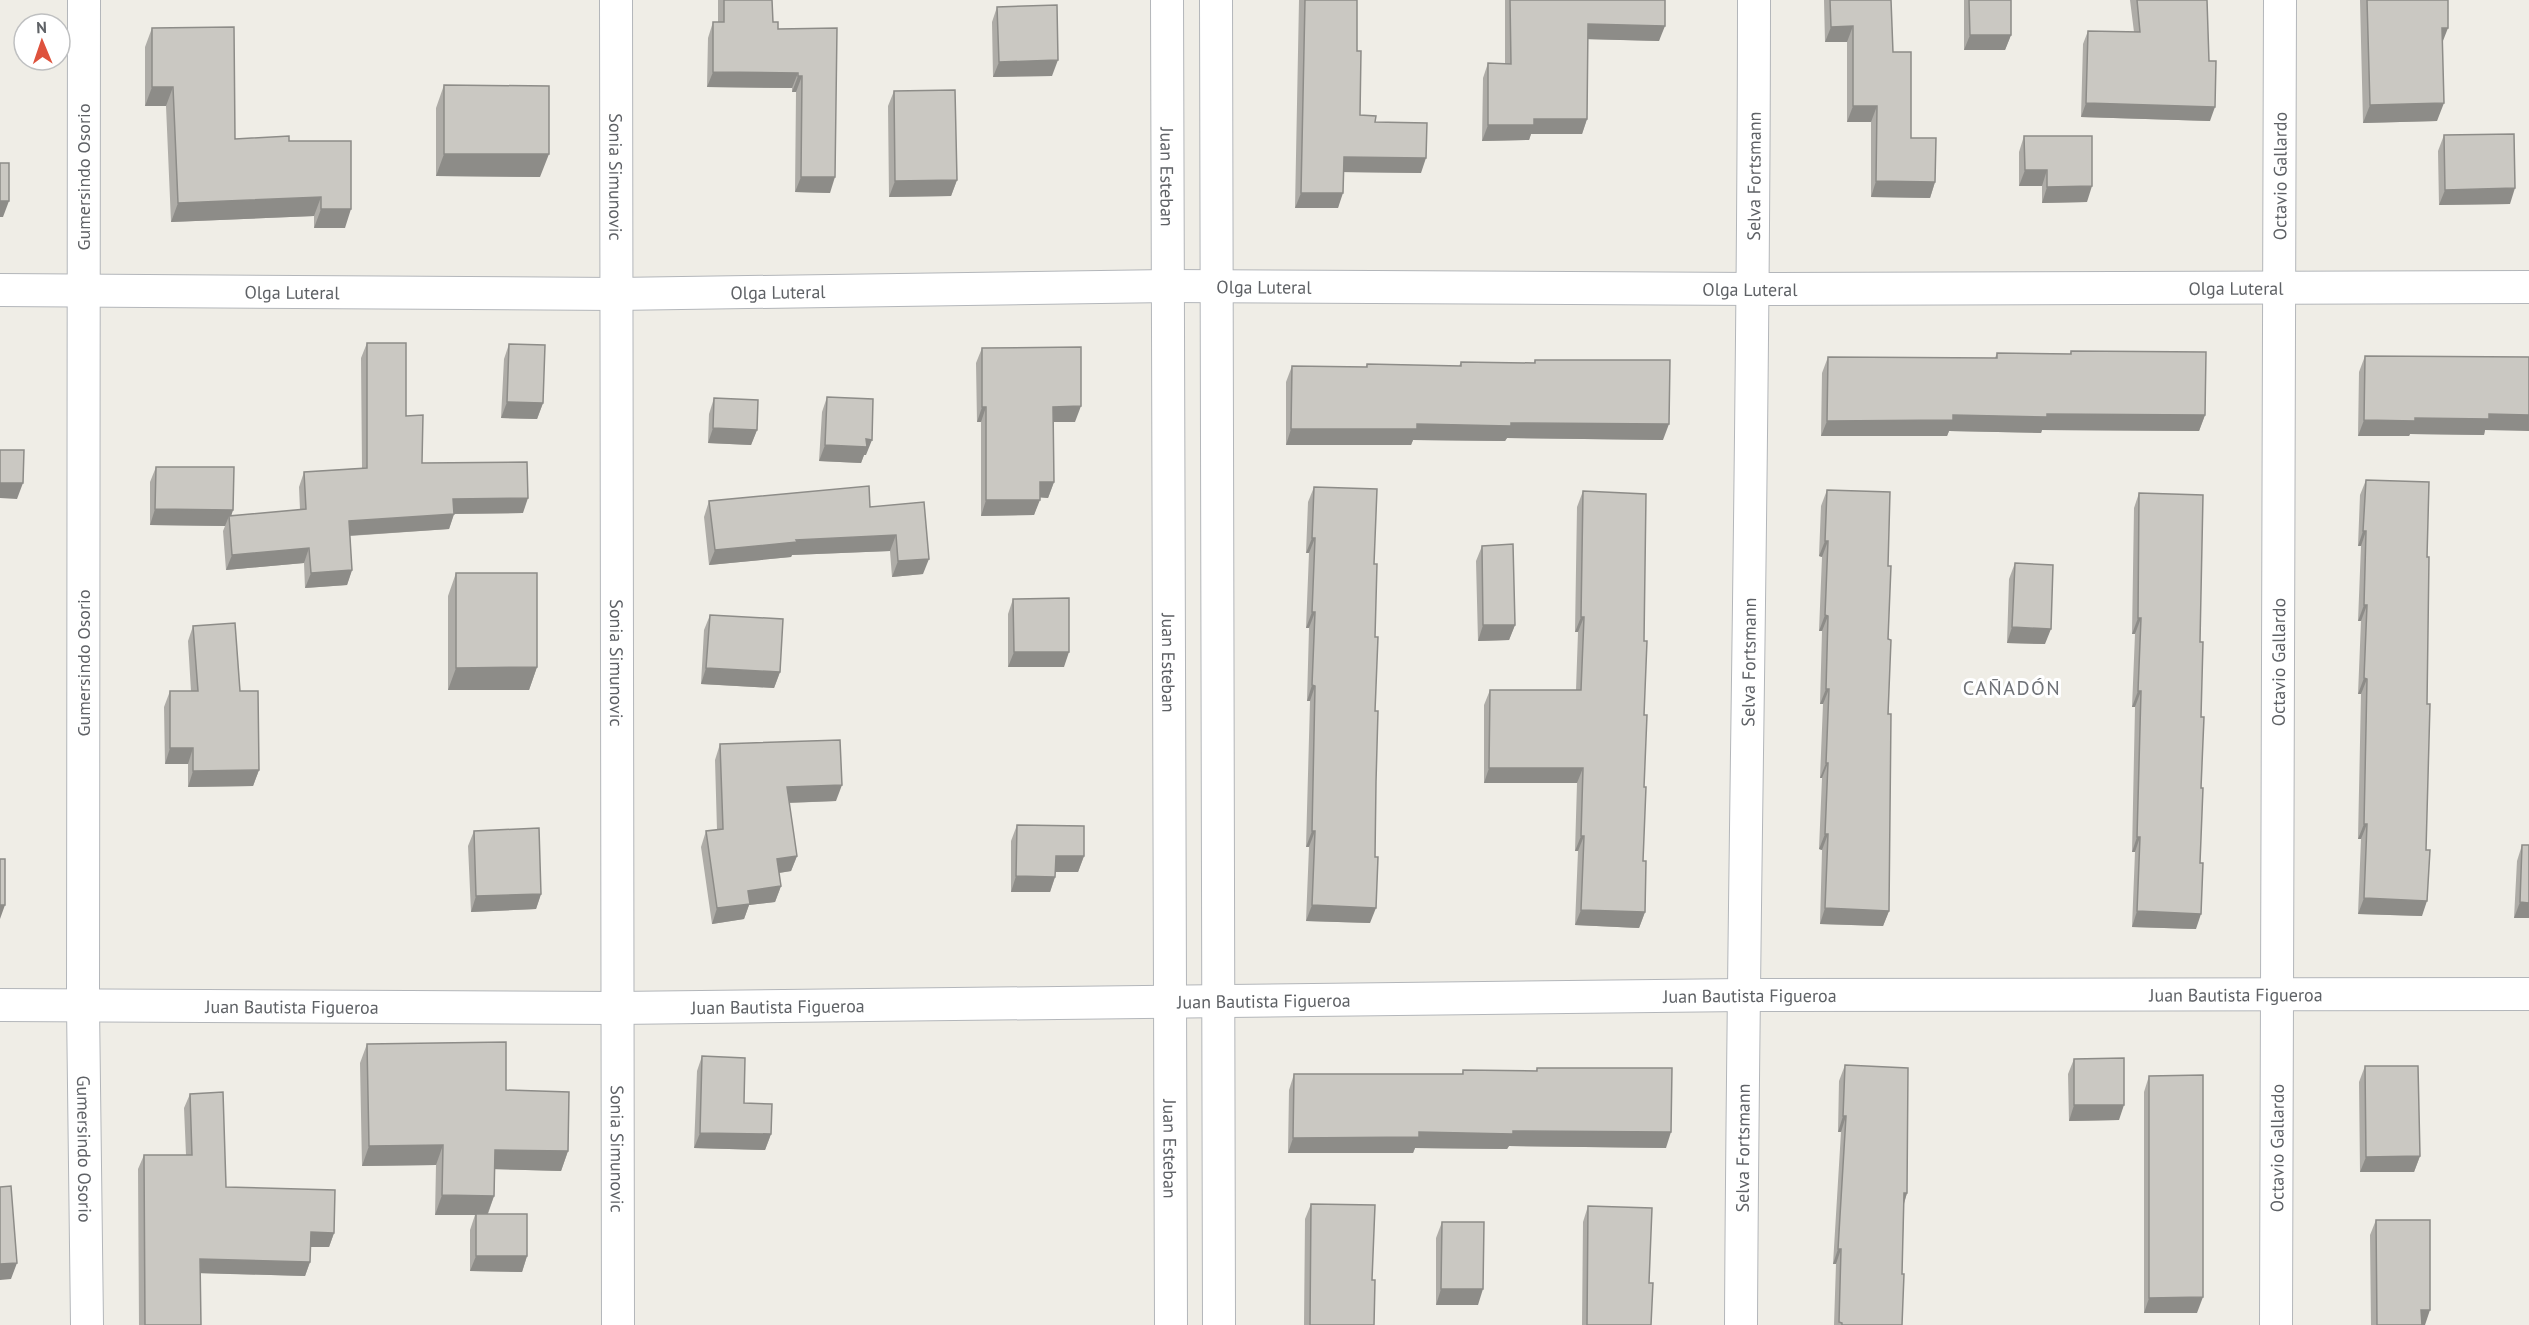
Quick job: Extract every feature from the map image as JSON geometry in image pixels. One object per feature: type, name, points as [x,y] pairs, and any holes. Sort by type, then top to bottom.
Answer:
[{"type":"street","name":"Gumersindo Osorio","points":[[84,0],[83,1006],[87,1325]]},
{"type":"street","name":"Sonia Simunovic","points":[[616,0],[618,1325]]},
{"type":"street","name":"Juan Esteban","points":[[1167,0],[1171,1325]]},
{"type":"street","points":[[1216,0],[1219,1325]]},
{"type":"street","name":"Selva Fortsmann","points":[[1741,1325],[1743,995],[1754,290],[1754,0]]},
{"type":"street","name":"Octavio Gallardo","points":[[2276,1325],[2280,0]]},
{"type":"street","name":"Olga Luteral","points":[[0,290],[616,294],[1168,286],[1754,290],[2529,287]]},
{"type":"street","name":"Juan Bautista Figueroa","points":[[0,1005],[617,1008],[1743,995],[2529,994]]},
{"type":"building","points":[[724,0],[772,0],[773,22],[778,22],[778,29],[837,28],[835,177],[801,177],[802,76],[798,76],[798,73],[713,72],[713,22],[724,22]]},
{"type":"building","points":[[1305,0],[1357,0],[1357,51],[1361,51],[1360,115],[1376,116],[1375,122],[1427,123],[1426,158],[1344,157],[1343,193],[1301,193]]},
{"type":"building","points":[[1510,0],[1665,0],[1665,26],[1588,24],[1587,119],[1534,119],[1534,125],[1488,125],[1488,63],[1511,64]]},
{"type":"building","points":[[1830,0],[1891,0],[1893,52],[1911,52],[1911,138],[1936,138],[1935,182],[1876,181],[1877,106],[1853,106],[1853,26],[1831,27]]},
{"type":"building","points":[[1969,0],[2011,0],[2011,35],[1970,35]]},
{"type":"building","points":[[2137,0],[2207,0],[2209,61],[2216,61],[2215,107],[2086,103],[2088,31],[2140,32]]},
{"type":"building","points":[[2367,0],[2448,0],[2448,28],[2442,28],[2444,103],[2370,105]]},
{"type":"building","points":[[1057,5],[1058,60],[999,62],[997,7]]},
{"type":"building","points":[[234,27],[235,139],[289,136],[289,141],[351,141],[351,209],[321,209],[321,197],[178,203],[173,87],[152,87],[152,28]]},
{"type":"building","points":[[444,85],[549,86],[549,154],[444,154]]},
{"type":"building","points":[[955,90],[957,180],[895,181],[894,91]]},
{"type":"building","points":[[2514,134],[2515,188],[2445,190],[2444,135]]},
{"type":"building","points":[[2024,136],[2092,136],[2092,186],[2047,187],[2047,170],[2025,170]]},
{"type":"building","points":[[0,163],[9,163],[9,201],[0,201]]},
{"type":"building","points":[[367,343],[406,343],[406,416],[423,415],[422,463],[527,462],[528,498],[453,499],[454,514],[349,521],[352,570],[311,573],[309,548],[232,555],[229,516],[306,509],[304,472],[367,468]]},
{"type":"building","points":[[509,344],[545,345],[543,403],[507,402]]},
{"type":"building","points":[[1081,347],[1081,406],[1053,407],[1054,482],[1040,482],[1040,500],[986,500],[986,407],[982,407],[982,348]]},
{"type":"building","points":[[2071,351],[2206,352],[2205,415],[2047,414],[2047,417],[1953,415],[1953,420],[1827,421],[1828,357],[1997,358],[1997,353],[2071,354]]},
{"type":"building","points":[[2365,356],[2529,357],[2529,415],[2489,414],[2489,419],[2364,420]]},
{"type":"building","points":[[1535,360],[1670,360],[1669,424],[1511,423],[1511,426],[1417,424],[1417,429],[1291,429],[1292,366],[1367,367],[1367,364],[1461,366],[1461,362],[1535,363]]},
{"type":"building","points":[[827,397],[873,399],[872,440],[866,439],[867,447],[825,445]]},
{"type":"building","points":[[714,398],[758,400],[757,430],[713,428]]},
{"type":"building","points":[[0,450],[24,450],[23,483],[0,483]]},
{"type":"building","points":[[156,467],[234,467],[233,510],[155,509]]},
{"type":"building","points":[[2366,480],[2429,482],[2427,704],[2430,704],[2426,850],[2430,850],[2427,901],[2364,898],[2367,824],[2364,824],[2367,679],[2364,678],[2367,605],[2364,605],[2366,531],[2363,531]]},
{"type":"building","points":[[869,486],[870,507],[924,502],[929,559],[898,561],[896,535],[796,540],[797,542],[715,550],[709,501]]},
{"type":"building","points":[[1314,487],[1377,489],[1374,564],[1377,564],[1375,637],[1378,637],[1375,711],[1378,711],[1376,908],[1312,905],[1315,831],[1312,831],[1315,686],[1312,685],[1315,612],[1312,612],[1315,538],[1312,538]]},
{"type":"building","points":[[1827,490],[1890,492],[1888,566],[1891,566],[1888,639],[1891,640],[1888,714],[1891,714],[1889,911],[1825,908],[1829,689],[1826,689],[1828,616],[1825,615],[1828,541],[1825,541]]},
{"type":"building","points":[[1583,491],[1646,494],[1644,641],[1647,641],[1644,715],[1647,715],[1643,861],[1646,861],[1645,912],[1581,910],[1584,836],[1581,836],[1583,768],[1489,768],[1490,690],[1581,690],[1584,617],[1581,617]]},
{"type":"building","points":[[2139,493],[2203,495],[2200,642],[2203,642],[2201,717],[2204,717],[2201,788],[2203,788],[2200,863],[2203,863],[2201,914],[2137,911],[2141,691],[2138,691],[2141,618],[2138,618]]},
{"type":"building","points":[[1513,544],[1515,625],[1483,625],[1482,546]]},
{"type":"building","points":[[2015,563],[2053,565],[2051,629],[2012,627]]},
{"type":"building","points":[[456,573],[537,573],[537,667],[456,668]]},
{"type":"building","points":[[1069,598],[1069,652],[1014,652],[1013,599]]},
{"type":"building","points":[[710,615],[783,619],[780,672],[706,668]]},
{"type":"building","points":[[235,623],[240,691],[258,691],[259,770],[193,771],[193,748],[170,748],[170,691],[198,691],[193,626]]},
{"type":"building","points":[[840,740],[842,785],[787,787],[797,856],[777,859],[781,886],[748,891],[750,904],[717,908],[706,831],[723,829],[720,744]]},
{"type":"building","points":[[1017,825],[1084,826],[1084,856],[1056,856],[1055,877],[1016,876]]},
{"type":"building","points":[[539,828],[541,894],[476,896],[474,831]]},
{"type":"building","points":[[2522,845],[2529,845],[2529,903],[2520,902]]},
{"type":"building","points":[[0,859],[5,859],[5,905],[0,905]]},
{"type":"building","points":[[506,1042],[506,1090],[569,1092],[568,1151],[495,1150],[494,1196],[442,1195],[443,1145],[369,1146],[367,1044]]},
{"type":"building","points":[[702,1056],[745,1058],[744,1103],[772,1104],[771,1134],[700,1133]]},
{"type":"building","points":[[2124,1058],[2124,1105],[2074,1105],[2074,1059]]},
{"type":"building","points":[[1845,1065],[1908,1068],[1907,1193],[1904,1193],[1902,1325],[1842,1325],[1839,1322],[1841,1249],[1838,1249],[1846,1116],[1843,1116]]},
{"type":"building","points":[[2365,1066],[2418,1066],[2420,1156],[2366,1157]]},
{"type":"building","points":[[1537,1068],[1672,1068],[1671,1132],[1513,1131],[1513,1134],[1419,1132],[1419,1137],[1293,1138],[1294,1074],[1463,1074],[1463,1070],[1537,1071]]},
{"type":"building","points":[[2203,1075],[2203,1297],[2149,1298],[2149,1076]]},
{"type":"building","points":[[223,1092],[226,1187],[335,1190],[334,1233],[311,1232],[310,1262],[200,1259],[201,1325],[145,1325],[144,1155],[192,1155],[190,1094]]},
{"type":"building","points":[[11,1186],[17,1263],[0,1264],[0,1187]]},
{"type":"building","points":[[1311,1204],[1375,1205],[1372,1280],[1375,1280],[1374,1325],[1310,1325]]},
{"type":"building","points":[[1588,1206],[1652,1208],[1649,1283],[1653,1283],[1651,1325],[1587,1325]]},
{"type":"building","points":[[476,1214],[527,1214],[527,1256],[476,1256]]},
{"type":"building","points":[[2376,1220],[2430,1220],[2430,1310],[2421,1310],[2422,1325],[2377,1325]]},
{"type":"building","points":[[1442,1222],[1484,1222],[1483,1289],[1441,1289]]},
{"type":"district","name":"CAÑADÓN","points":[[2012,688]]}]
